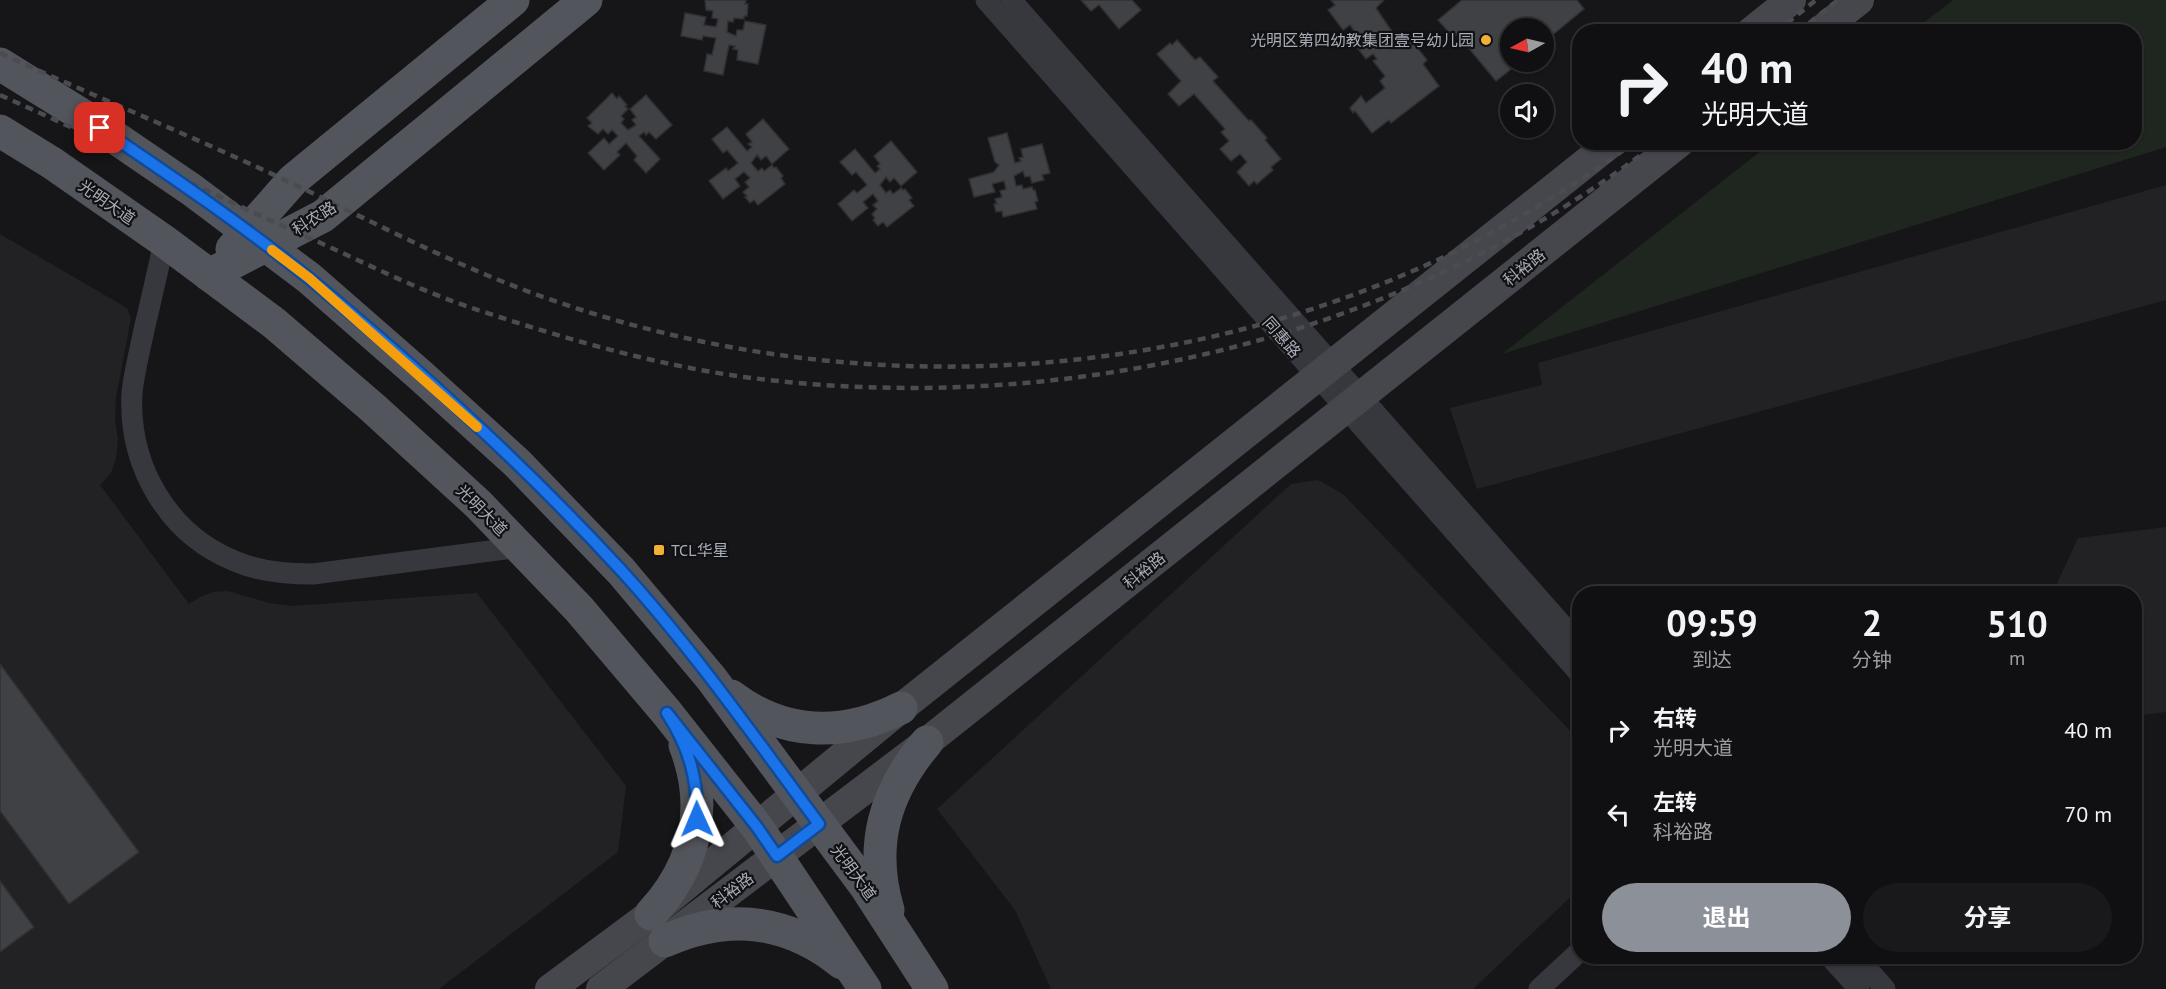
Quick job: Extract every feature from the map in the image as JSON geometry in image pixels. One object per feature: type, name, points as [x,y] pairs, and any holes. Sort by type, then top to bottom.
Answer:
[{"type":"main road","name":"科农路","points":[[256,239],[293,180],[513,0]]},
{"type":"main road","name":"科农路","points":[[209,275],[256,239],[323,216],[586,0]]},
{"type":"main road","points":[[1761,24],[1791,0]]},
{"type":"main road","points":[[1829,24],[1859,0]]},
{"type":"main road","name":"光明大道","points":[[0,64],[82,115],[192,190],[309,278],[517,463],[621,571],[711,678],[866,887],[932,989]]},
{"type":"main road","name":"光明大道","points":[[0,131],[52,163],[164,241],[274,322],[478,504],[579,609],[667,713],[757,827],[861,984]]},
{"type":"main road","name":"科裕路","points":[[601,989],[757,827],[901,708],[1602,150]]},
{"type":"main road","name":"科裕路","points":[[550,989],[658,928],[777,856],[927,742],[1670,150]]},
{"type":"main road","points":[[711,678],[724,691],[756,712],[782,723],[810,728],[829,729],[866,723],[901,708]]},
{"type":"main road","points":[[667,713],[686,746],[692,763],[697,791],[697,819],[689,854],[682,871],[663,901],[658,928],[682,934],[718,924],[755,924],[773,927],[793,933],[828,952],[861,984]]},
{"type":"main road","points":[[904,945],[894,928],[882,890],[881,840],[886,810],[893,792],[903,774],[927,742]]},
{"type":"street","name":"同惠路","points":[[986,0],[1325,371]]},
{"type":"street","name":"同惠路","points":[[1011,0],[1572,664]]},
{"type":"street","points":[[164,241],[132,392],[133,420],[137,447],[145,472],[158,497],[174,521],[197,541],[238,562],[286,574],[313,574],[520,547]]},
{"type":"street","name":"同惠路","points":[[1353,403],[1572,636]]},
{"type":"street","points":[[1539,989],[1572,958]]},
{"type":"street","points":[[1836,964],[1859,989]]},
{"type":"street","points":[[1863,964],[1886,989]]},
{"type":"shaded area","points":[[1953,0],[2166,0],[2166,147],[1502,354],[1762,150],[2142,150],[2142,24],[1922,24]]},
{"type":"shaded area","points":[[2166,185],[2166,300],[1477,489],[1450,408],[1542,385],[1538,363]]},
{"type":"shaded area","points":[[0,234],[127,308],[131,318],[116,397],[115,419],[118,439],[116,458],[111,473],[100,485],[189,604],[213,592],[228,591],[269,603],[292,606],[477,593],[626,786],[618,852],[439,989],[0,989]]},
{"type":"shaded area","points":[[1318,480],[1343,494],[1572,733],[1572,896],[1473,989],[1051,989],[1015,910],[937,809],[1291,484]]},
{"type":"shaded area","points":[[2166,527],[2166,712],[2142,715],[2142,586],[2056,586],[2078,538]]},
{"type":"building","points":[[705,0],[746,0],[747,16],[744,16],[744,19],[734,18],[733,22],[728,21],[727,32],[736,36],[737,30],[743,30],[745,21],[766,25],[758,64],[737,60],[738,50],[733,49],[735,46],[729,45],[723,75],[704,71],[707,54],[712,55],[716,38],[703,36],[702,40],[681,36],[685,13],[706,17],[704,25],[716,27],[718,19],[712,18],[713,11],[706,10]]},
{"type":"building","points":[[1081,0],[1132,0],[1141,10],[1119,29],[1099,5],[1091,11]]},
{"type":"building","points":[[1331,0],[1384,0],[1376,8],[1395,36],[1385,44],[1389,49],[1401,39],[1406,46],[1412,41],[1427,60],[1423,64],[1439,86],[1391,123],[1389,120],[1372,133],[1350,108],[1361,96],[1366,103],[1385,88],[1380,81],[1385,76],[1373,61],[1377,59],[1373,54],[1366,59],[1352,41],[1358,36],[1350,25],[1343,30],[1328,10],[1335,5]]},
{"type":"building","name":"光明区第四幼教集团壹号幼儿园","points":[[1462,0],[1577,0],[1584,9],[1554,34],[1554,18],[1500,18],[1500,72],[1507,72],[1496,81],[1457,34],[1453,37],[1438,20]]},
{"type":"building","points":[[1177,40],[1195,60],[1200,57],[1218,77],[1213,81],[1267,138],[1265,140],[1281,159],[1271,167],[1273,170],[1257,184],[1254,181],[1249,186],[1237,172],[1247,162],[1240,154],[1231,161],[1220,149],[1229,141],[1221,132],[1225,129],[1194,94],[1179,106],[1168,94],[1181,81],[1157,54]]},
{"type":"building","points":[[612,93],[617,99],[619,96],[627,105],[625,106],[628,109],[621,116],[624,119],[621,123],[628,130],[636,125],[632,120],[636,117],[630,109],[646,95],[672,125],[656,139],[649,132],[646,135],[644,132],[639,136],[660,159],[646,173],[634,160],[637,156],[626,143],[617,152],[620,155],[604,170],[588,153],[604,138],[609,144],[618,136],[612,130],[608,134],[603,129],[598,134],[588,126],[592,123],[587,118]]},
{"type":"building","points":[[763,119],[789,149],[772,164],[766,156],[761,160],[757,155],[751,163],[758,171],[762,168],[764,171],[772,165],[776,167],[783,176],[781,178],[785,184],[758,205],[754,200],[750,203],[743,192],[749,187],[745,182],[750,178],[744,172],[735,179],[740,186],[723,199],[709,181],[726,168],[728,171],[738,163],[727,150],[723,153],[712,139],[727,127],[747,151],[752,147],[748,144],[752,142],[746,134]]},
{"type":"building","points":[[1007,133],[1015,163],[1021,161],[1019,158],[1023,157],[1021,149],[1042,144],[1050,173],[1042,175],[1044,180],[1032,183],[1030,176],[1025,177],[1023,171],[1014,176],[1016,186],[1022,185],[1023,189],[1032,187],[1035,190],[1038,201],[1035,202],[1037,209],[1003,217],[1002,211],[996,212],[994,204],[997,204],[995,199],[1002,197],[1000,191],[1006,189],[1004,181],[992,184],[995,192],[974,197],[969,179],[994,172],[999,165],[995,162],[988,138]]},
{"type":"building","points":[[891,141],[917,172],[901,186],[894,178],[890,182],[886,177],[880,185],[886,193],[890,190],[893,194],[901,188],[905,189],[912,198],[909,200],[914,206],[887,227],[883,222],[878,226],[872,214],[877,209],[873,205],[878,201],[873,194],[863,202],[868,208],[852,221],[838,204],[854,190],[857,193],[867,185],[856,172],[852,175],[840,162],[855,149],[875,173],[880,169],[877,166],[880,164],[874,156]]},
{"type":"building","points":[[0,664],[139,852],[69,904],[0,811]]},
{"type":"building","points":[[0,881],[34,927],[0,952]]},
{"type":"railway","points":[[1786,24],[1816,0]]},
{"type":"railway","points":[[1808,24],[1838,0]]},
{"type":"railway","points":[[0,53],[257,167],[464,265],[535,294],[648,329],[762,352],[879,365],[996,366],[1112,355],[1227,333],[1339,300],[1448,255],[1544,203],[1623,150]]},
{"type":"railway","points":[[0,95],[395,277],[469,307],[571,339],[674,365],[744,377],[864,387],[985,386],[1106,373],[1224,350],[1340,314],[1452,268],[1558,211],[1646,150]]},
{"type":"slow traffic","points":[[272,250],[309,278],[477,427]]},
{"type":"place","name":"光明区第四幼教集团壹号幼儿园","points":[[1486,40]]},
{"type":"place","name":"TCL华星","points":[[659,550]]},
{"type":"route","points":[[100,128],[192,190],[309,278],[517,463],[621,571],[651,606],[711,678],[819,824],[777,856],[757,827],[667,713],[686,746],[692,763],[698,800],[697,819]]}]
